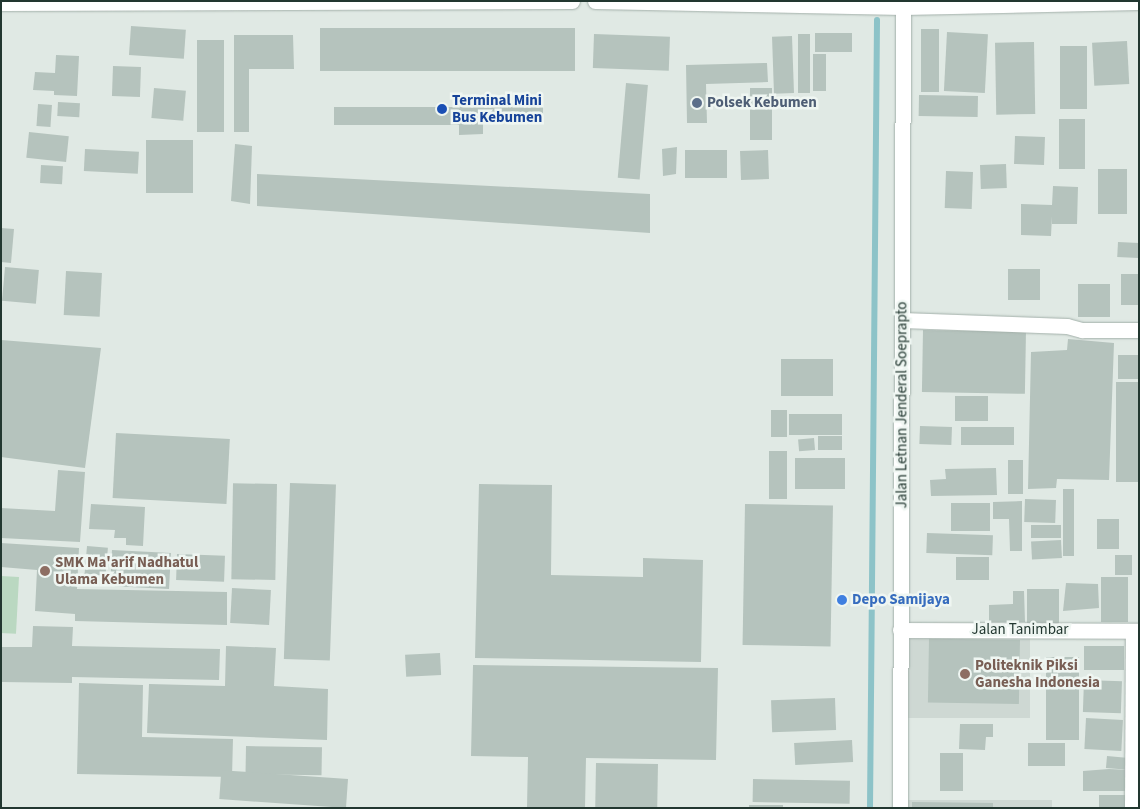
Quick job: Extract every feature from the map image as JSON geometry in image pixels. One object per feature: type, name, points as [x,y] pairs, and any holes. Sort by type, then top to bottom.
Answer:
[{"type":"street","points":[[1,3],[572,1]]},
{"type":"street","points":[[595,1],[903,4],[1139,2]]},
{"type":"street","name":"Jalan Letnan Jenderal Soeprapto","points":[[900,808],[903,4]]},
{"type":"street","points":[[902,320],[1067,326],[1082,330],[1139,330]]},
{"type":"street","name":"Jalan Tanimbar","points":[[900,630],[1136,631]]},
{"type":"street","points":[[1132,808],[1136,631]]},
{"type":"shaded area","name":"Politeknik Piksi Ganesha Indonesia","points":[[900,630],[1030,630],[1030,718],[900,718]]},
{"type":"shaded area","points":[[900,800],[1052,800],[1052,808],[900,808]]},
{"type":"green space","points":[[1,576],[19,577],[16,634],[1,633]]},
{"type":"building","points":[[131,26],[186,30],[184,59],[129,55]]},
{"type":"building","points":[[320,28],[575,28],[575,71],[320,71]]},
{"type":"building","points":[[921,29],[939,29],[939,92],[921,92]]},
{"type":"building","points":[[947,32],[988,34],[985,93],[944,91]]},
{"type":"building","points":[[815,33],[852,33],[852,52],[815,52]]},
{"type":"building","points":[[594,34],[670,37],[669,71],[593,68]]},
{"type":"building","points":[[798,34],[810,34],[810,93],[798,93]]},
{"type":"building","points":[[234,35],[293,35],[294,69],[249,69],[249,132],[234,132]]},
{"type":"building","points":[[792,36],[794,93],[774,94],[772,37]]},
{"type":"building","points":[[197,40],[224,40],[224,132],[197,132]]},
{"type":"building","points":[[1127,41],[1129,84],[1094,86],[1092,43]]},
{"type":"building","points":[[1034,42],[1035,114],[996,115],[995,43]]},
{"type":"building","points":[[1060,46],[1087,46],[1087,109],[1060,109]]},
{"type":"building","points":[[813,54],[826,54],[826,91],[813,91]]},
{"type":"building","points":[[56,55],[79,56],[77,96],[54,95],[54,91],[33,90],[35,72],[55,73]]},
{"type":"building","name":"Polsek Kebumen","points":[[767,63],[768,82],[706,84],[707,123],[687,123],[686,65]]},
{"type":"building","points":[[113,66],[141,67],[140,97],[112,96]]},
{"type":"building","points":[[626,83],[648,85],[640,180],[618,178]]},
{"type":"building","points":[[154,88],[186,91],[183,121],[151,118]]},
{"type":"building","points":[[750,88],[772,88],[772,140],[750,140]]},
{"type":"building","points":[[457,95],[486,95],[486,106],[543,105],[543,123],[483,123],[483,134],[459,135],[459,125],[334,125],[334,107],[457,107]]},
{"type":"building","points":[[919,95],[978,96],[978,117],[919,116]]},
{"type":"building","points":[[58,102],[80,103],[79,117],[57,116]]},
{"type":"building","points":[[38,104],[52,105],[50,127],[36,126]]},
{"type":"building","points":[[1059,119],[1085,119],[1085,169],[1059,169]]},
{"type":"building","points":[[29,132],[69,136],[66,162],[26,158]]},
{"type":"building","points":[[1015,136],[1045,137],[1044,165],[1014,164]]},
{"type":"building","points":[[146,140],[193,140],[193,193],[146,193]]},
{"type":"building","points":[[235,144],[252,146],[250,204],[231,201]]},
{"type":"building","points":[[677,147],[676,174],[663,176],[662,149]]},
{"type":"building","points":[[85,149],[139,152],[138,174],[84,171]]},
{"type":"building","name":"Polsek Kebumen","points":[[685,150],[727,150],[727,178],[685,178]]},
{"type":"building","points":[[768,150],[769,179],[741,180],[740,151]]},
{"type":"building","points":[[1006,164],[1007,188],[981,189],[980,165]]},
{"type":"building","points":[[41,165],[63,166],[62,184],[40,183]]},
{"type":"building","points":[[1098,169],[1127,169],[1127,214],[1098,214]]},
{"type":"building","points":[[946,171],[973,172],[972,209],[945,208]]},
{"type":"building","points":[[257,174],[650,194],[650,233],[257,206]]},
{"type":"building","points":[[1053,186],[1078,187],[1077,224],[1052,224],[1052,216],[1051,236],[1021,235],[1021,204],[1052,205]]},
{"type":"building","points":[[1,228],[14,229],[11,263],[1,262]]},
{"type":"building","points":[[1118,242],[1139,243],[1138,258],[1117,257]]},
{"type":"building","points":[[5,267],[39,270],[36,304],[2,301]]},
{"type":"building","points":[[1008,269],[1040,269],[1040,300],[1008,300]]},
{"type":"building","points":[[66,271],[102,273],[100,317],[64,315]]},
{"type":"building","points":[[1121,274],[1139,274],[1139,305],[1121,305]]},
{"type":"building","points":[[1078,284],[1110,284],[1110,317],[1078,317]]},
{"type":"building","points":[[923,330],[1026,332],[1025,394],[922,392]]},
{"type":"building","points":[[1068,339],[1114,343],[1109,480],[1057,479],[1056,488],[1028,489],[1031,352],[1067,350]]},
{"type":"building","points":[[1,340],[101,348],[85,468],[1,457]]},
{"type":"building","points":[[1118,355],[1139,355],[1139,379],[1118,379]]},
{"type":"building","points":[[781,359],[833,359],[833,396],[781,396]]},
{"type":"building","points":[[1116,382],[1139,382],[1139,482],[1116,482]]},
{"type":"building","points":[[955,396],[988,396],[988,421],[955,421]]},
{"type":"building","points":[[771,410],[787,410],[787,437],[771,437]]},
{"type":"building","points":[[789,414],[842,414],[842,435],[789,435]]},
{"type":"building","points":[[920,426],[952,427],[951,445],[919,444]]},
{"type":"building","points":[[961,427],[1014,427],[1014,445],[961,445]]},
{"type":"building","points":[[116,433],[230,439],[226,504],[113,498]]},
{"type":"building","points":[[818,436],[842,436],[842,450],[818,450]]},
{"type":"building","points":[[814,438],[815,450],[799,451],[798,439]]},
{"type":"building","points":[[769,451],[787,451],[787,499],[769,499]]},
{"type":"building","points":[[795,458],[845,458],[845,489],[795,489]]},
{"type":"building","points":[[1008,460],[1023,460],[1023,494],[1008,494]]},
{"type":"building","points":[[996,468],[997,495],[931,496],[930,480],[946,479],[945,469]]},
{"type":"building","points":[[58,470],[85,472],[80,542],[1,538],[1,508],[55,511]]},
{"type":"building","points":[[233,483],[277,484],[275,580],[231,579]]},
{"type":"building","points":[[290,483],[336,485],[330,660],[284,659]]},
{"type":"building","points":[[479,484],[552,485],[551,575],[643,577],[643,558],[703,560],[701,662],[475,658]]},
{"type":"building","points":[[1063,489],[1074,489],[1074,556],[1063,556]]},
{"type":"building","points":[[1025,499],[1056,500],[1055,523],[1024,522]]},
{"type":"building","points":[[1022,501],[1022,551],[1010,551],[1009,519],[993,519],[993,502]]},
{"type":"building","points":[[951,503],[990,503],[990,531],[951,531]]},
{"type":"building","points":[[91,504],[145,507],[143,546],[126,545],[126,538],[114,538],[115,530],[89,529]]},
{"type":"building","points":[[745,504],[833,506],[831,647],[743,645]]},
{"type":"building","points":[[1097,519],[1119,519],[1119,549],[1097,549]]},
{"type":"building","points":[[1031,525],[1061,525],[1061,538],[1031,538]]},
{"type":"building","points":[[927,533],[993,535],[992,555],[926,553]]},
{"type":"building","points":[[1061,540],[1062,558],[1032,560],[1031,542]]},
{"type":"building","points":[[1,543],[79,548],[77,589],[227,592],[227,625],[75,621],[75,614],[35,611],[37,570],[1,567]]},
{"type":"building","points":[[87,546],[108,548],[105,576],[85,574]]},
{"type":"building","points":[[112,550],[171,553],[169,589],[110,586]]},
{"type":"building","points":[[177,554],[225,556],[224,582],[176,580]]},
{"type":"building","points":[[1115,555],[1132,555],[1132,575],[1115,575]]},
{"type":"building","points":[[956,557],[989,557],[989,580],[956,580]]},
{"type":"building","points":[[1101,577],[1128,577],[1128,622],[1101,622]]},
{"type":"building","points":[[1066,583],[1098,584],[1099,608],[1063,611]]},
{"type":"building","points":[[232,588],[271,590],[269,625],[230,623]]},
{"type":"building","points":[[1027,589],[1059,589],[1059,626],[1027,626]]},
{"type":"building","points":[[1013,591],[1024,591],[1025,622],[989,622],[989,605],[1013,604]]},
{"type":"building","points":[[33,626],[73,627],[72,646],[220,649],[219,680],[72,677],[72,683],[1,682],[1,647],[32,647]]},
{"type":"building","points":[[929,638],[1020,640],[1019,704],[928,702]]},
{"type":"building","points":[[226,646],[276,648],[274,686],[328,689],[327,740],[147,733],[149,684],[225,686]]},
{"type":"building","points":[[1084,646],[1124,646],[1124,670],[1084,670]]},
{"type":"building","points":[[440,653],[441,675],[406,677],[405,655]]},
{"type":"building","points":[[1046,657],[1079,657],[1079,740],[1046,740]]},
{"type":"building","points":[[473,665],[718,668],[716,760],[586,758],[585,808],[527,808],[528,757],[471,756]]},
{"type":"building","points":[[1084,680],[1122,681],[1121,713],[1083,712]]},
{"type":"building","points":[[79,683],[143,685],[142,737],[233,739],[232,777],[77,774]]},
{"type":"building","points":[[835,698],[836,730],[772,732],[771,700]]},
{"type":"building","points":[[1086,718],[1123,720],[1121,751],[1084,749]]},
{"type":"building","points":[[960,724],[993,724],[993,737],[986,737],[985,750],[959,749]]},
{"type":"building","points":[[852,740],[853,762],[795,765],[794,743]]},
{"type":"building","points":[[1028,743],[1065,743],[1065,766],[1028,766]]},
{"type":"building","points":[[246,746],[322,747],[321,775],[246,774]]},
{"type":"building","points":[[940,753],[963,753],[963,791],[940,791]]},
{"type":"building","points":[[1107,756],[1129,758],[1128,770],[1106,768]]},
{"type":"building","points":[[596,763],[658,764],[657,808],[595,808]]},
{"type":"building","points":[[221,770],[348,779],[346,808],[219,799]]},
{"type":"building","points":[[1129,770],[1129,791],[1083,791],[1083,771]]},
{"type":"building","points":[[753,779],[850,781],[850,804],[753,802]]},
{"type":"building","points":[[1099,795],[1129,795],[1129,808],[1099,808]]},
{"type":"building","points":[[912,802],[993,803],[993,808],[912,808]]},
{"type":"building","points":[[749,805],[783,805],[783,808],[749,808]]},
{"type":"waterway","points":[[870,808],[877,20]]},
{"type":"place","name":"Polsek Kebumen","points":[[697,103]]},
{"type":"place","name":"Terminal Mini Bus Kebumen","points":[[442,109]]},
{"type":"place","name":"SMK Ma'arif Nadhatul Ulama Kebumen","points":[[45,571]]},
{"type":"place","name":"Depo Samijaya","points":[[842,600]]},
{"type":"place","name":"Politeknik Piksi Ganesha Indonesia","points":[[965,674]]}]
